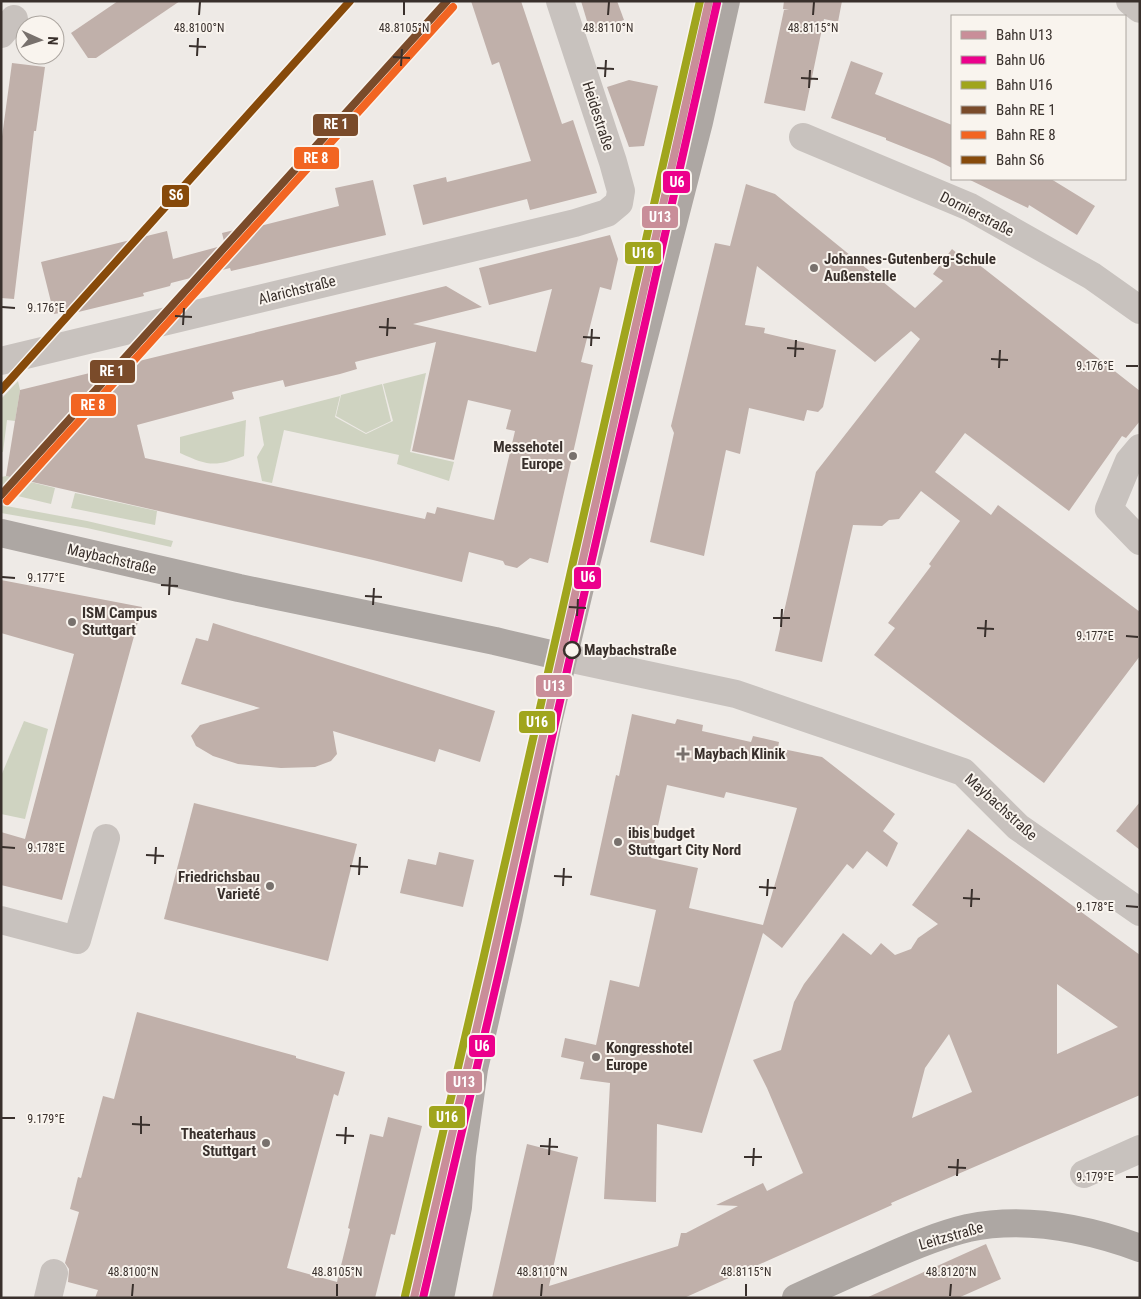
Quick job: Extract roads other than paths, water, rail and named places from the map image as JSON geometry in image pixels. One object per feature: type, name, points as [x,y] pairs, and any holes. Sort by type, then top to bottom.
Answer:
[{"type":"main road","points":[[440,1298],[458,1207],[462,1155],[474,1069],[508,919],[563,657],[698,122],[726,1]]},
{"type":"main road","name":"Maybachstraße","points":[[1,533],[239,588],[495,640],[563,657]]},
{"type":"main road","name":"Leitzstraße","points":[[796,1298],[902,1251],[968,1228],[1001,1224],[1060,1226],[1115,1239],[1140,1248]]},
{"type":"street","name":"Heidestraße","points":[[560,1],[613,162],[621,192],[619,203],[607,213],[592,218]]},
{"type":"street","points":[[1130,1],[1140,9]]},
{"type":"street","name":"Dornierstraße","points":[[803,137],[970,207],[1092,276],[1140,310]]},
{"type":"street","name":"Alarichstraße","points":[[1,361],[592,218]]},
{"type":"street","points":[[1140,448],[1129,461],[1110,509],[1140,541]]},
{"type":"street","name":"Maybachstraße","points":[[563,657],[736,694],[963,772],[1018,827],[1140,912]]},
{"type":"street","points":[[1,920],[77,940],[106,838]]},
{"type":"street","points":[[1084,1174],[1140,1149]]},
{"type":"rail line","name":"S6","points":[[1,390],[350,1]]},
{"type":"rail line","name":"U16","points":[[405,1296],[700,1]]},
{"type":"rail line","name":"U13","points":[[414,1298],[492,962],[709,1]]},
{"type":"rail line","name":"U6","points":[[423,1298],[501,964],[717,3]]},
{"type":"place","name":"Johannes-Gutenberg-Schule Außenstelle","points":[[814,268]]},
{"type":"place","name":"Messehotel Europe","points":[[573,456]]},
{"type":"place","name":"ISM Campus Stuttgart","points":[[72,622]]},
{"type":"place","name":"Maybachstraße","points":[[572,650]]},
{"type":"place","name":"Maybach Klinik","points":[[683,754]]},
{"type":"place","name":"ibis budget Stuttgart City Nord","points":[[618,842]]},
{"type":"place","name":"Friedrichsbau Varieté","points":[[270,886]]},
{"type":"place","name":"Kongresshotel Europe","points":[[596,1057]]},
{"type":"place","name":"Theaterhaus Stuttgart","points":[[266,1143]]}]
